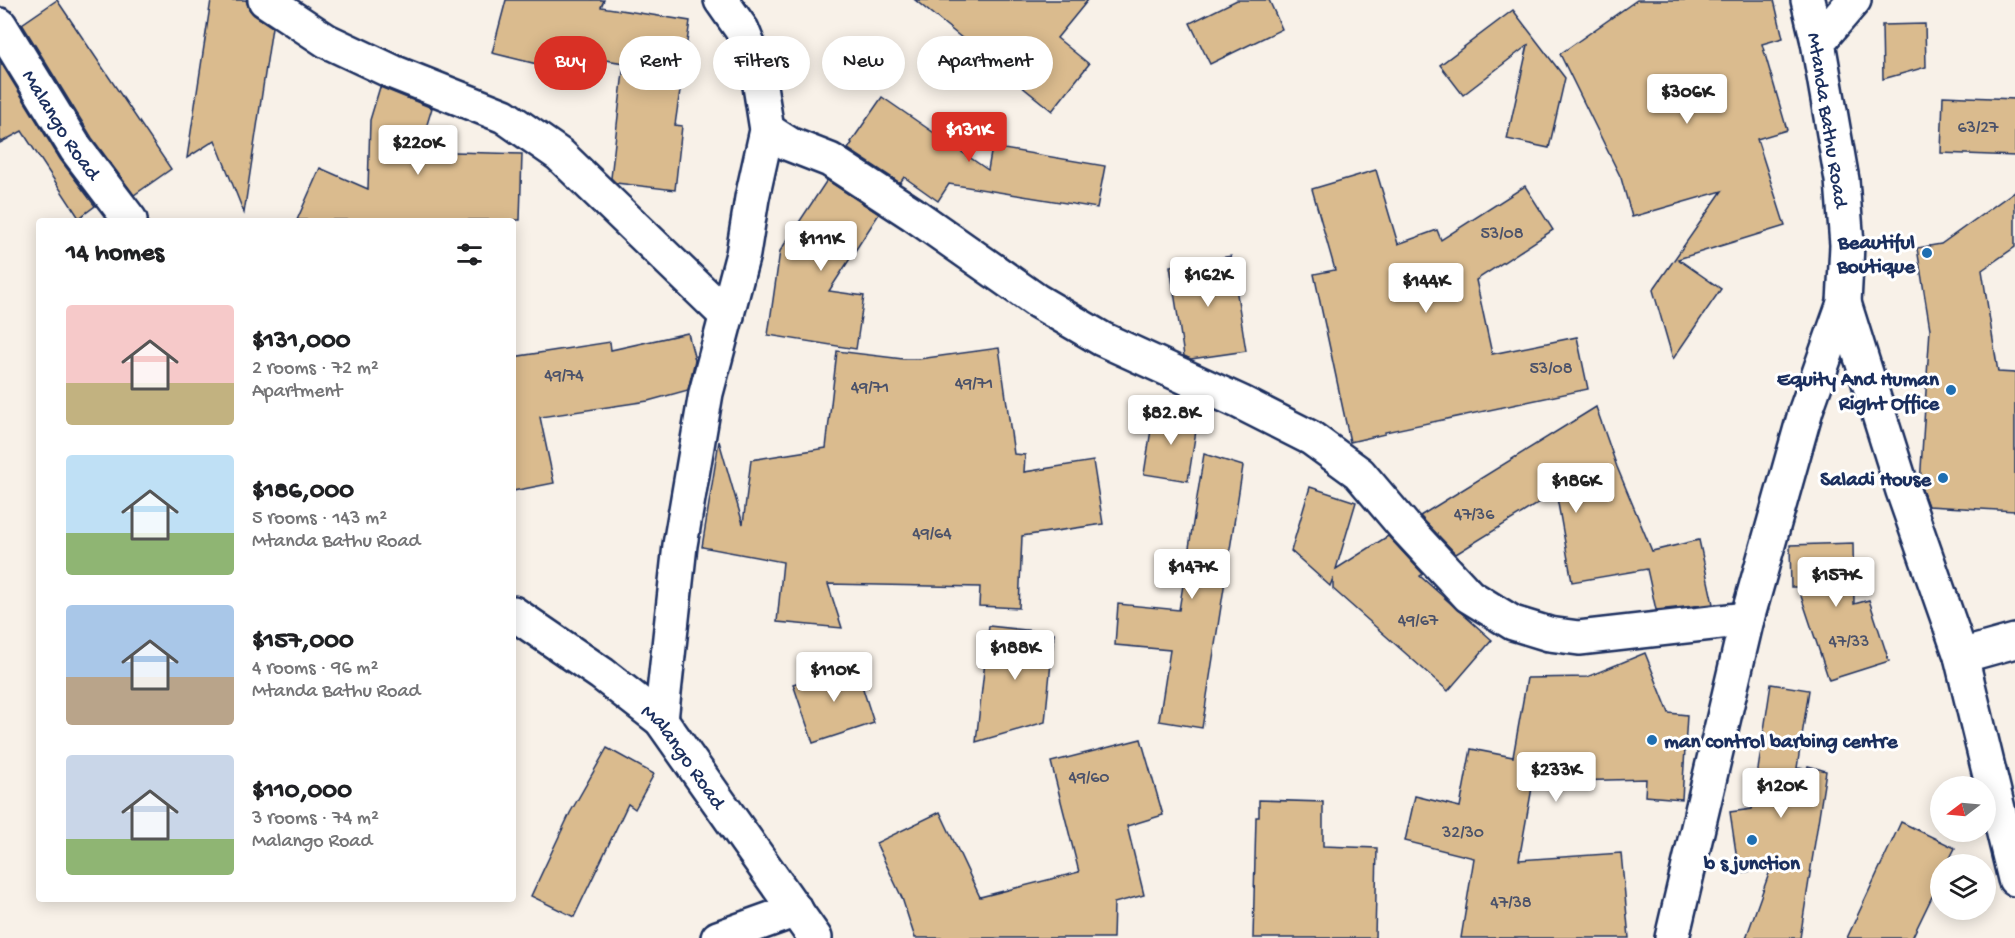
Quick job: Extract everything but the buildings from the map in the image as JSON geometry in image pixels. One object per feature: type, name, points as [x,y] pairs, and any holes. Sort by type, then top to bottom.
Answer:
[{"type":"street","points":[[265,0],[327,41],[393,72],[504,116],[513,122],[560,155],[726,316]]},
{"type":"street","points":[[661,720],[680,545],[706,393],[743,254],[752,198],[767,130],[757,67],[742,30],[721,0]]},
{"type":"street","name":"Mtanda Bathu Road","points":[[1672,938],[1747,619],[1806,410],[1844,303],[1847,245],[1842,180],[1818,42],[1808,0]]},
{"type":"street","points":[[1818,42],[1854,0]]},
{"type":"street","name":"Malango Road","points":[[0,25],[76,149],[128,218]]},
{"type":"street","points":[[767,130],[789,144],[830,160],[913,214],[1037,301],[1102,339],[1240,402],[1311,438],[1359,473],[1469,596],[1513,622],[1549,634],[1579,638],[1747,619]]},
{"type":"street","points":[[1844,303],[1903,491],[1960,656],[2015,879]]},
{"type":"street","name":"Malango Road","points":[[516,615],[602,674],[661,720],[815,938]]},
{"type":"street","points":[[1960,656],[2015,641]]},
{"type":"street","points":[[718,938],[796,910]]},
{"type":"place","name":"Beautiful Boutique","points":[[1927,253]]},
{"type":"place","name":"Equity And Human Right Office","points":[[1951,390]]},
{"type":"place","name":"Saladi House","points":[[1943,478]]},
{"type":"place","name":"man control barbing centre","points":[[1652,740]]},
{"type":"place","name":"b s junction","points":[[1752,840]]}]
